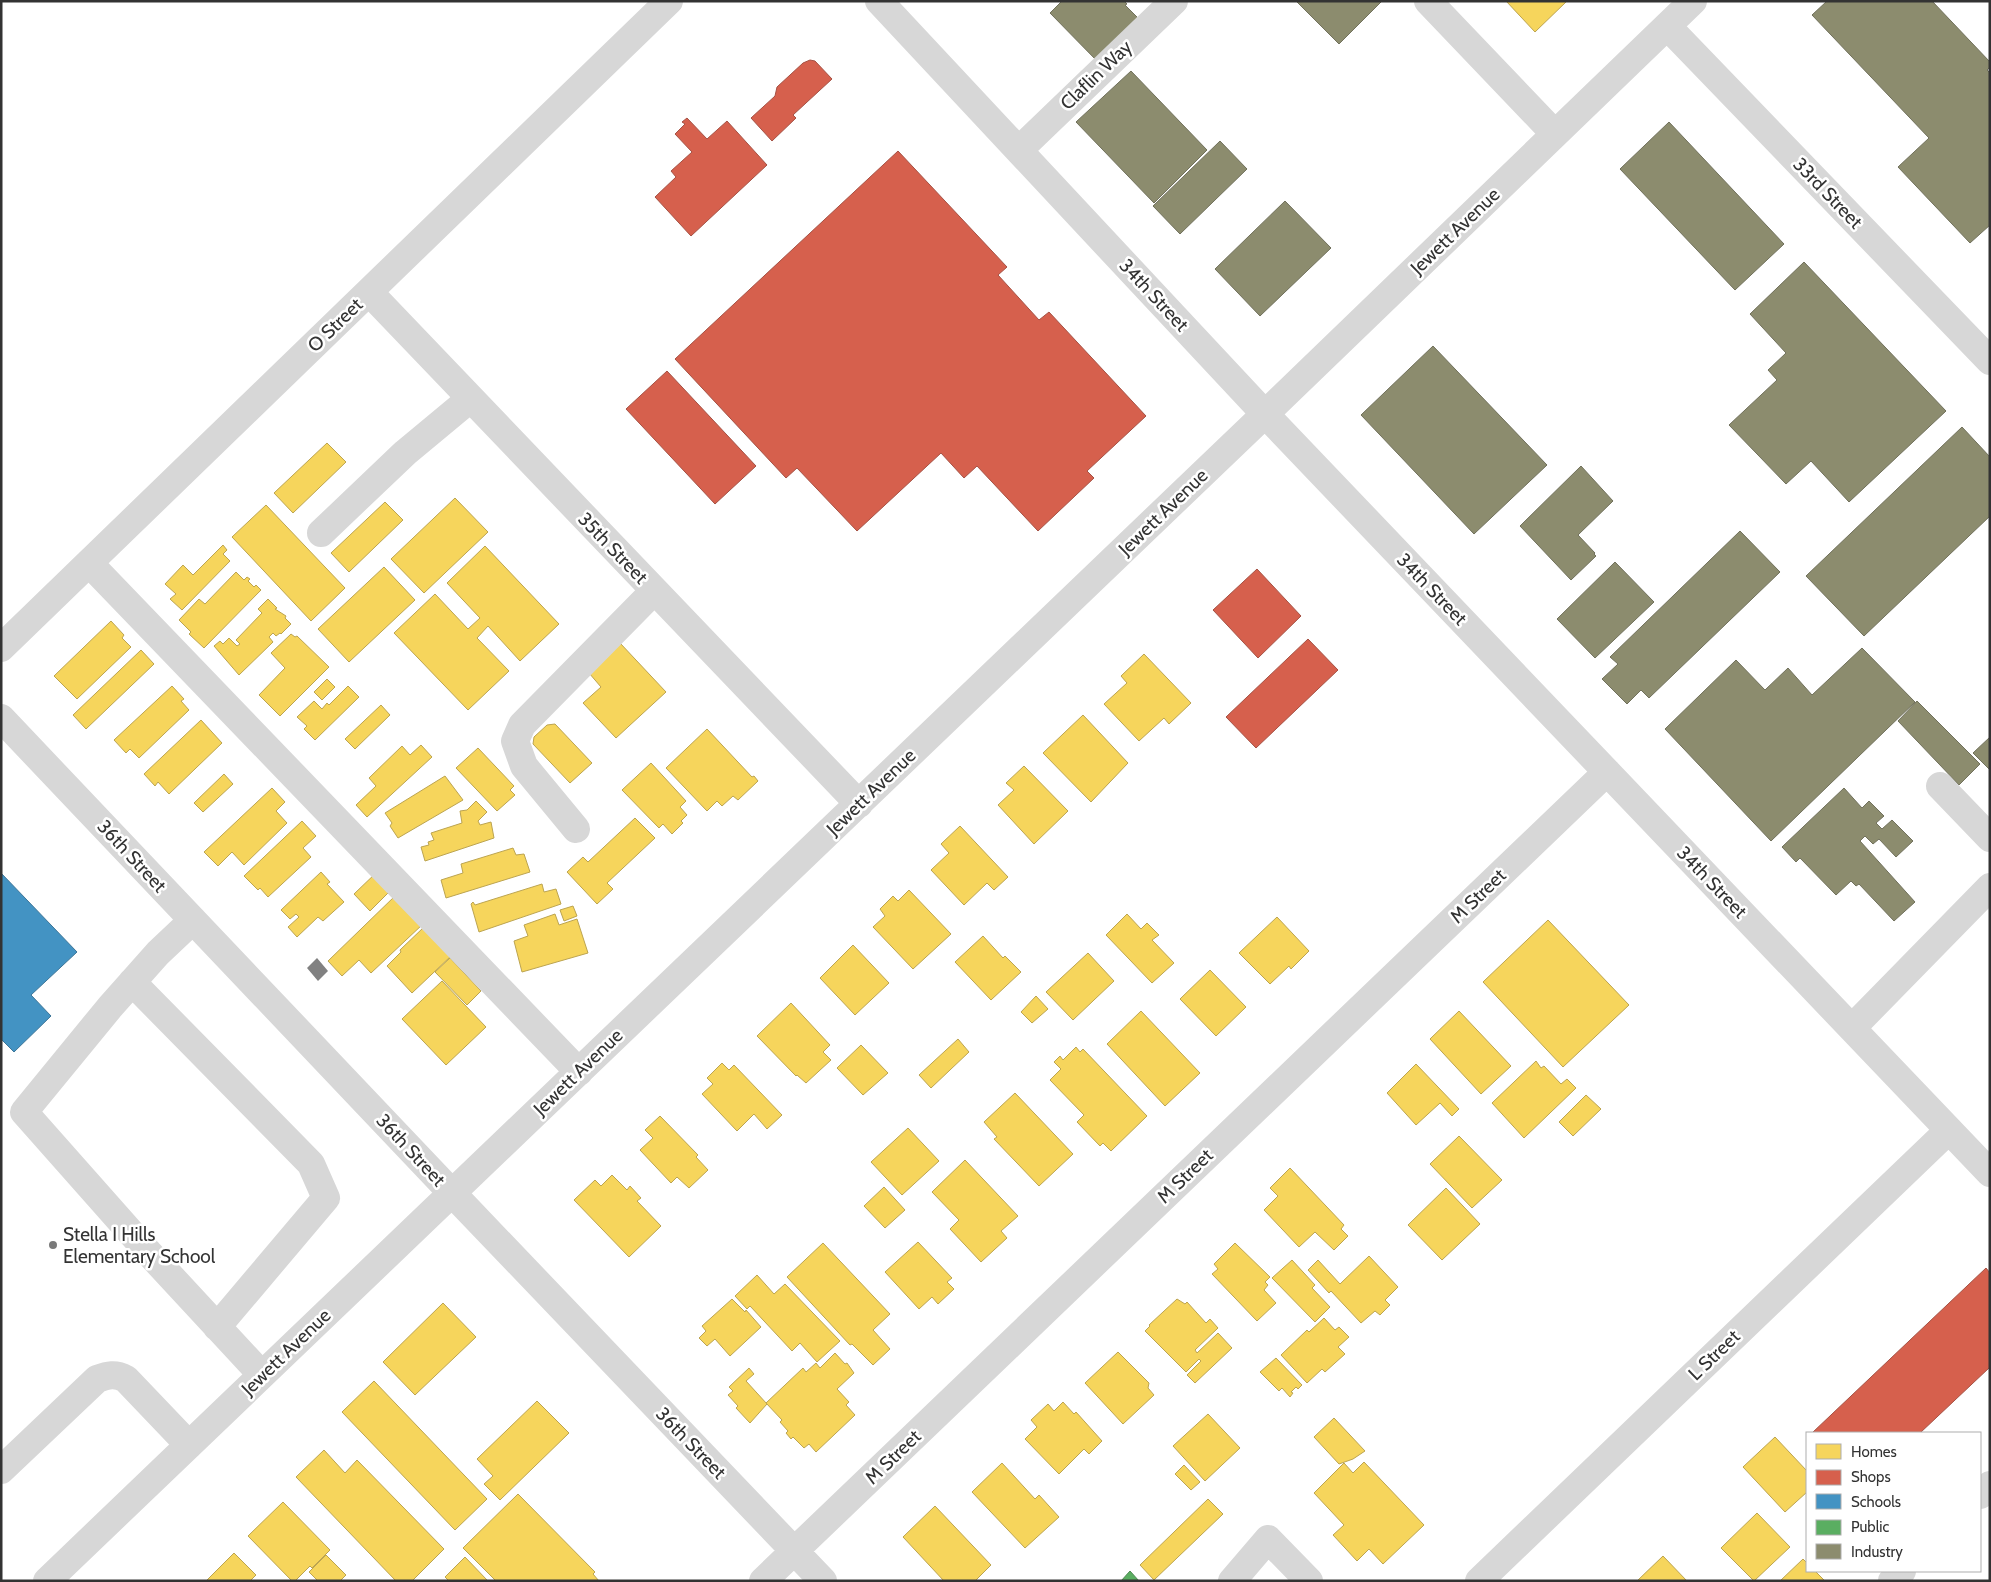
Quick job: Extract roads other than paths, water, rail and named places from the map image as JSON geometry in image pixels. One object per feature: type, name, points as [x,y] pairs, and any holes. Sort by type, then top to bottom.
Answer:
[{"type":"street","name":"O Street","points":[[1,648],[669,1]]},
{"type":"street","name":"34th Street","points":[[880,1],[1265,414],[1990,1173]]},
{"type":"street","name":"Claflin Way","points":[[1019,150],[1174,1]]},
{"type":"street","points":[[1428,1],[1555,134]]},
{"type":"street","name":"Jewett Avenue","points":[[47,1581],[859,804],[1693,1]]},
{"type":"street","name":"33rd Street","points":[[1667,26],[1990,360]]},
{"type":"street","name":"35th Street","points":[[369,292],[859,804]]},
{"type":"street","points":[[321,533],[404,453],[470,399]]},
{"type":"street","points":[[89,563],[579,1072]]},
{"type":"street","points":[[576,829],[524,766],[515,741],[522,725],[545,700],[654,591]]},
{"type":"street","name":"36th Street","points":[[1,718],[452,1194],[823,1581]]},
{"type":"street","name":"M Street","points":[[763,1581],[1608,772]]},
{"type":"street","points":[[1940,786],[1990,838]]},
{"type":"street","points":[[1852,1028],[1990,887]]},
{"type":"street","points":[[193,920],[158,953],[132,982],[24,1112],[216,1327],[262,1375]]},
{"type":"street","points":[[132,982],[310,1164],[326,1198],[216,1327]]},
{"type":"street","name":"L Street","points":[[1479,1581],[1949,1130]]},
{"type":"street","points":[[1,1470],[97,1379],[107,1375],[117,1374],[126,1379],[189,1445]]},
{"type":"street","points":[[1981,1494],[1990,1485]]},
{"type":"street","points":[[1232,1581],[1268,1539],[1309,1581]]},
{"type":"street","points":[[1892,1581],[1901,1572]]},
{"type":"place","name":"Stella I Hills Elementary School","points":[[53,1245]]}]
